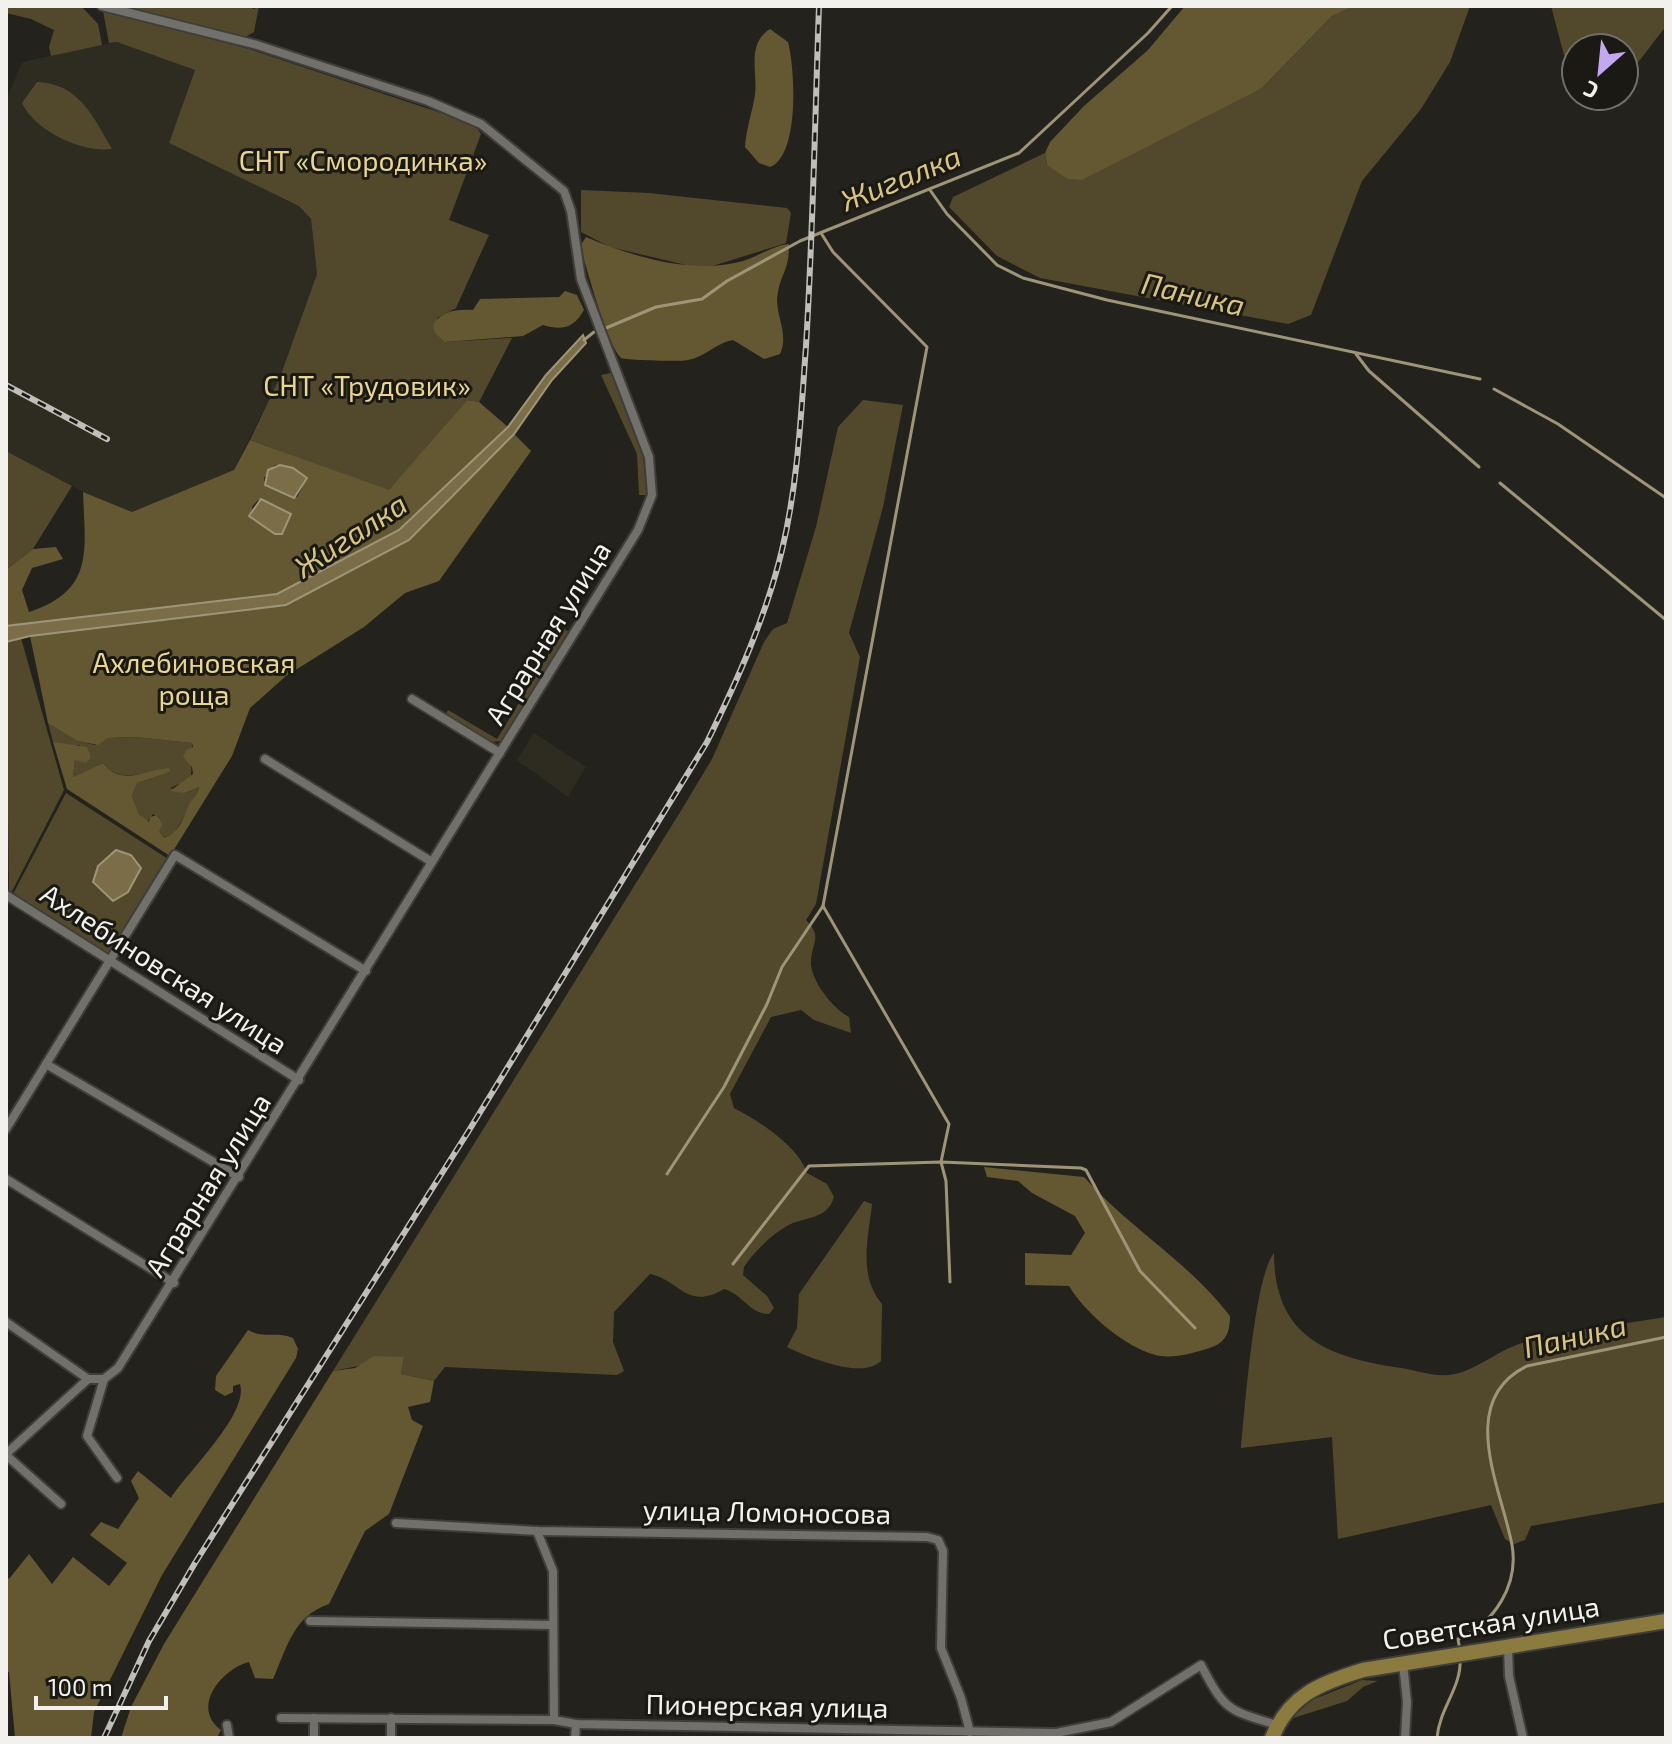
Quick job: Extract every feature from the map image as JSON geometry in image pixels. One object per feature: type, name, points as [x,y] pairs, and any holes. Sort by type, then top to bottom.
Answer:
[{"type":"main road","name":"Советская улица","points":[[1274,1732],[1296,1699],[1326,1681],[1403,1662],[1666,1621]]},
{"type":"street","name":"Аграрная улица","points":[[102,6],[257,45],[428,101],[481,124],[564,191],[571,211],[575,260],[649,457],[652,495],[638,530],[174,1283],[118,1368],[104,1379]]},
{"type":"street","points":[[412,699],[500,753]]},
{"type":"street","points":[[265,759],[432,862]]},
{"type":"street","points":[[6,1129],[175,855],[366,971]]},
{"type":"street","name":"Ахлебиновская улица","points":[[6,895],[299,1080]]},
{"type":"street","points":[[46,1064],[239,1177]]},
{"type":"street","points":[[6,1179],[174,1283]]},
{"type":"street","points":[[6,1322],[88,1379],[104,1379],[87,1436],[117,1478]]},
{"type":"street","points":[[61,1504],[6,1454],[88,1379]]},
{"type":"street","name":"улица Ломоносова","points":[[396,1523],[537,1531],[927,1537],[938,1540],[943,1551],[941,1648],[961,1698],[970,1732]]},
{"type":"street","points":[[537,1531],[553,1571],[554,1720]]},
{"type":"street","points":[[310,1621],[553,1625]]},
{"type":"street","points":[[1508,1647],[1513,1699],[1523,1738]]},
{"type":"street","points":[[1403,1662],[1407,1702],[1405,1738]]},
{"type":"street","name":"Пионерская улица","points":[[281,1718],[554,1720],[576,1724],[970,1732],[1083,1730],[1130,1712],[1201,1665],[1220,1700],[1229,1709],[1274,1732]]},
{"type":"street","points":[[314,1718],[314,1738]]},
{"type":"street","points":[[391,1718],[391,1738]]},
{"type":"street","points":[[575,1738],[576,1724]]},
{"type":"street","points":[[227,1725],[229,1738]]},
{"type":"street","points":[[781,1727],[782,1738]]},
{"type":"shaded area","points":[[117,42],[195,69],[169,143],[299,206],[311,219],[317,274],[280,377],[234,470],[132,512],[83,492],[6,451],[6,100],[22,62]]},
{"type":"shaded area","points":[[583,335],[586,343],[552,380],[514,434],[409,540],[286,605],[30,636],[6,642],[6,626],[277,594],[399,530],[508,427],[546,375]]},
{"type":"shaded area","points":[[280,465],[293,468],[307,478],[294,498],[265,485],[268,470]]},
{"type":"shaded area","points":[[261,499],[291,514],[282,534],[275,534],[249,516]]},
{"type":"shaded area","points":[[534,733],[586,767],[568,797],[517,760]]},
{"type":"shaded area","points":[[116,850],[131,855],[141,868],[128,892],[113,901],[93,882],[98,866]]},
{"type":"green space","points":[[6,6],[81,6],[98,24],[102,45],[51,56],[49,47],[54,30],[31,19],[6,13]]},
{"type":"green space","points":[[122,6],[248,6],[254,9],[259,6],[254,32],[245,37]]},
{"type":"green space","points":[[1185,6],[1355,6],[1332,16],[1262,88],[1082,180],[1068,179],[1047,165],[1045,153],[1050,142],[1084,106],[1148,50]]},
{"type":"green space","points":[[1355,6],[1470,6],[1450,62],[1421,109],[1362,181],[1311,315],[1288,324],[1040,278],[997,256],[949,207],[953,197],[1045,153],[1047,165],[1262,88],[1332,16]]},
{"type":"green space","points":[[1551,6],[1666,6],[1666,26],[1640,60],[1640,32],[1560,32],[1560,40]]},
{"type":"green space","points":[[103,11],[252,50],[474,124],[481,134],[449,220],[489,235],[456,308],[437,318],[445,342],[512,338],[479,402],[467,400],[389,491],[250,440],[280,377],[317,274],[311,219],[299,206],[169,143],[195,70],[117,42],[109,43]]},
{"type":"green space","points":[[770,29],[788,42],[793,110],[786,146],[780,159],[770,167],[759,163],[745,147],[756,86],[755,51],[763,35]]},
{"type":"green space","points":[[37,82],[52,84],[74,95],[84,104],[112,149],[74,144],[37,123],[22,103]]},
{"type":"green space","points":[[581,190],[649,193],[787,208],[791,213],[786,243],[703,269],[610,247],[581,232]]},
{"type":"green space","points":[[586,237],[663,262],[704,266],[743,261],[789,244],[777,300],[783,338],[780,354],[764,359],[733,340],[688,360],[621,358],[592,288],[580,246]]},
{"type":"green space","points":[[565,291],[577,295],[584,310],[576,321],[567,326],[556,328],[543,325],[523,336],[445,342],[435,333],[433,325],[441,316],[456,310],[473,310],[480,299],[559,297]]},
{"type":"green space","points":[[611,373],[642,448],[647,495],[639,495],[637,454],[601,375]]},
{"type":"green space","name":"Ахлебиновская роща","points":[[467,400],[479,402],[508,427],[399,530],[277,595],[6,626],[6,570],[33,549],[56,547],[63,559],[32,568],[22,590],[29,612],[50,603],[76,580],[84,550],[83,492],[132,512],[234,470],[250,440],[389,490]],"holes":[[[275,465],[292,468],[307,478],[297,497],[265,484],[264,478]],[[258,500],[290,514],[275,534],[256,521],[252,507]]]},
{"type":"green space","points":[[863,400],[903,405],[883,507],[849,633],[860,657],[816,904],[806,920],[815,935],[811,960],[814,976],[829,1000],[849,1017],[851,1033],[814,1020],[801,1010],[771,1017],[730,1094],[734,1108],[776,1135],[795,1153],[807,1173],[827,1184],[834,1197],[831,1205],[821,1214],[781,1230],[763,1244],[744,1267],[743,1275],[767,1296],[774,1308],[769,1314],[756,1311],[724,1289],[711,1295],[692,1296],[650,1274],[614,1312],[613,1342],[624,1371],[617,1375],[445,1367],[434,1381],[401,1374],[404,1357],[333,1371],[712,759],[764,642],[773,629],[787,623],[816,527],[838,427]]},
{"type":"green space","name":"Ахлебиновская роща","points":[[514,434],[531,451],[439,581],[405,593],[364,627],[286,676],[250,708],[232,756],[170,856],[67,789],[53,742],[87,747],[91,758],[86,763],[75,760],[73,777],[103,763],[110,770],[125,776],[169,768],[170,772],[137,783],[132,796],[139,814],[149,822],[150,817],[157,815],[162,824],[159,832],[164,838],[178,827],[197,794],[199,787],[185,793],[170,791],[193,774],[192,767],[183,757],[186,750],[193,747],[192,743],[135,737],[108,738],[98,745],[77,741],[48,723],[30,636],[286,605],[409,540]]},
{"type":"green space","points":[[6,451],[72,486],[33,549],[6,570]]},
{"type":"green space","points":[[564,629],[569,632],[501,741],[491,742],[445,715],[448,710],[497,739]]},
{"type":"green space","points":[[21,638],[64,790],[9,897],[6,642]]},
{"type":"green space","points":[[48,723],[77,741],[95,745],[108,738],[135,737],[192,743],[191,779],[170,788],[185,793],[199,787],[198,793],[175,832],[164,838],[158,832],[159,817],[153,814],[147,822],[139,814],[132,796],[137,783],[170,772],[118,774],[103,763],[73,777],[75,760],[87,762],[91,758],[79,745],[72,747],[53,742]]},
{"type":"green space","points":[[66,793],[168,859],[105,958],[11,898]],"holes":[[[116,850],[141,868],[128,892],[113,901],[96,886],[94,878]]]},
{"type":"green space","points":[[984,1167],[1084,1177],[1214,1297],[1230,1316],[1224,1339],[1216,1346],[1190,1354],[1156,1355],[1126,1342],[1104,1325],[1069,1286],[1025,1285],[1025,1253],[1071,1255],[1085,1233],[1075,1216],[1032,1193],[1018,1181],[987,1177]]},
{"type":"green space","points":[[864,1201],[872,1204],[866,1257],[870,1281],[882,1304],[881,1361],[872,1366],[848,1368],[787,1347],[797,1328],[799,1294]]},
{"type":"green space","points":[[1274,1253],[1276,1282],[1283,1305],[1310,1338],[1350,1357],[1428,1374],[1464,1372],[1513,1346],[1539,1338],[1666,1317],[1666,1502],[1531,1526],[1525,1540],[1514,1544],[1505,1539],[1491,1505],[1338,1539],[1332,1437],[1241,1448],[1256,1316],[1267,1267]]},
{"type":"green space","points":[[248,1330],[293,1338],[298,1349],[296,1358],[162,1575],[94,1712],[91,1738],[15,1738],[9,1672],[6,1671],[6,1576],[9,1579],[29,1554],[52,1584],[73,1557],[109,1586],[127,1563],[90,1535],[101,1522],[118,1529],[139,1498],[131,1481],[138,1471],[171,1498],[215,1442],[227,1426],[240,1396],[240,1384],[233,1386],[233,1392],[225,1396],[215,1390],[216,1376]]},
{"type":"green space","points":[[374,1356],[404,1357],[401,1374],[434,1381],[430,1402],[408,1407],[412,1420],[423,1426],[389,1514],[365,1531],[329,1604],[307,1616],[299,1625],[273,1679],[255,1678],[249,1662],[229,1672],[213,1690],[208,1711],[221,1730],[217,1738],[121,1738],[131,1707],[164,1644],[333,1371],[355,1368]]},
{"type":"green space","points":[[1362,1680],[1378,1681],[1363,1687],[1347,1701],[1290,1719],[1312,1700]]},
{"type":"waterway","name":"Жигалка","points":[[606,328],[656,307],[702,299],[727,281],[800,241],[1019,153],[1148,33],[1172,6]]},
{"type":"waterway","name":"Паника","points":[[930,190],[947,214],[997,265],[1023,278],[1107,300],[1480,379]]},
{"type":"waterway","points":[[821,233],[833,252],[927,347],[823,906],[949,1124],[941,1162],[946,1181],[950,1282]]},
{"type":"waterway","name":"Жигалка","points":[[584,340],[594,332]]},
{"type":"waterway","points":[[1356,354],[1369,371],[1479,467]]},
{"type":"waterway","name":"Паника","points":[[1494,389],[1558,424],[1666,498]]},
{"type":"waterway","points":[[1500,483],[1666,620]]},
{"type":"waterway","points":[[667,1174],[724,1087],[767,1004],[782,967],[823,906]]},
{"type":"waterway","points":[[733,1264],[809,1166],[941,1162],[1081,1168],[1086,1170],[1140,1271],[1195,1328]]},
{"type":"waterway","name":"Паника","points":[[1460,1651],[1458,1639],[1483,1624],[1493,1613],[1512,1574],[1512,1545],[1493,1473],[1488,1424],[1493,1401],[1505,1381],[1527,1366],[1666,1337]]},
{"type":"waterway","name":"Паника","points":[[1437,1738],[1458,1679],[1460,1659]]},
{"type":"railway","points":[[104,1738],[149,1641],[195,1563],[468,1132],[707,742],[750,648],[782,550],[798,448],[806,346],[819,6]]},
{"type":"railway","points":[[6,385],[107,439]]},
{"type":"park label","name":"СНТ «Смородинка»","points":[[363,161]]},
{"type":"park label","name":"СНТ «Трудовик»","points":[[367,386]]}]
